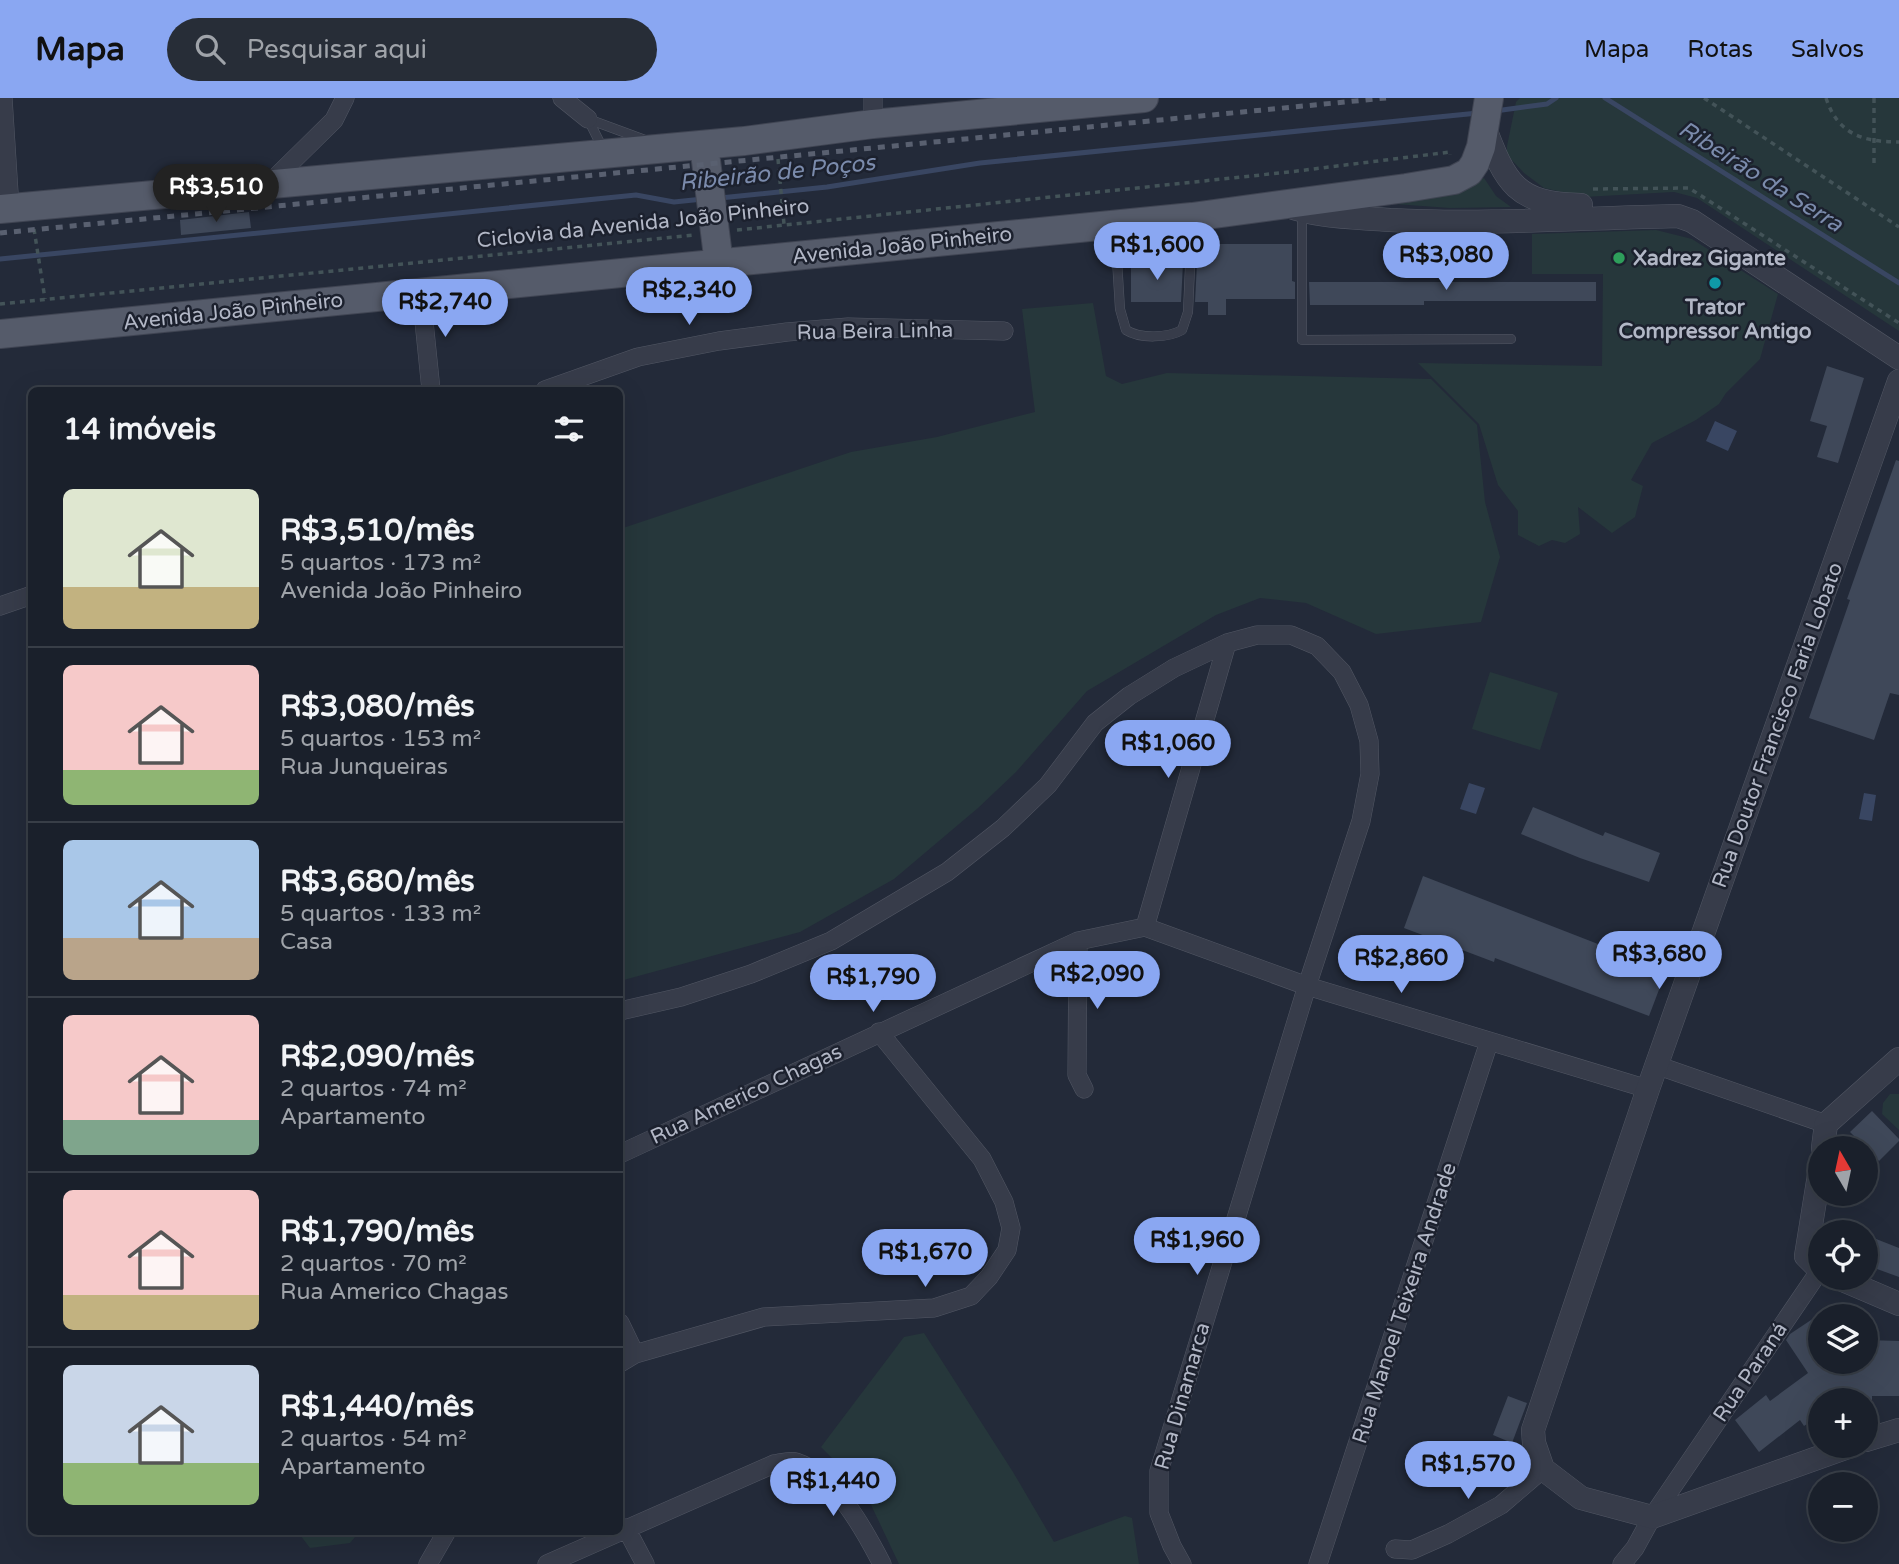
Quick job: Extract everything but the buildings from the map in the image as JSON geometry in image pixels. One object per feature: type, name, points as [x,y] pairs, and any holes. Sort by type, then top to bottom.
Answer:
[{"type":"main road","points":[[5,208],[666,148],[705,154],[873,111],[1132,99]]},
{"type":"main road","name":"Avenida João Pinheiro","points":[[0,334],[1293,208],[1454,180],[1469,172],[1475,163],[1482,117]]},
{"type":"main road","points":[[705,154],[719,264]]},
{"type":"street","points":[[3,98],[5,208]]},
{"type":"street","points":[[270,183],[334,120],[345,98]]},
{"type":"street","points":[[562,98],[588,119]]},
{"type":"street","points":[[1482,117],[1507,178],[1530,198],[1558,205],[1681,203],[1698,210],[1899,339]]},
{"type":"street","points":[[311,179],[313,142]]},
{"type":"street","points":[[1293,208],[1316,215],[1450,222],[1678,216],[1692,221],[1899,358]]},
{"type":"street","points":[[421,292],[431,387]]},
{"type":"street","name":"Rua Beira Linha","points":[[553,387],[638,357],[732,339],[848,327],[1004,331]]},
{"type":"street","name":"Rua Doutor Francisco Faria Lobato","points":[[1543,1469],[1534,1443],[1533,1430],[1656,1065],[1899,381]]},
{"type":"street","points":[[0,607],[28,596]]},
{"type":"street","name":"Rua Dinamarca","points":[[623,1010],[681,997],[751,974],[831,941],[947,872],[1003,828],[1048,785],[1095,723],[1129,696],[1174,668],[1227,643],[1257,635],[1291,635],[1317,646],[1342,672],[1359,705],[1369,741],[1370,774],[1361,821],[1307,986],[1159,1471],[1159,1513],[1182,1564]]},
{"type":"street","points":[[1227,643],[1145,928],[1307,986],[1648,1089]]},
{"type":"street","name":"Rua Americo Chagas","points":[[623,1153],[1078,941],[1145,928]]},
{"type":"street","points":[[1078,941],[1077,1075],[1084,1089]]},
{"type":"street","points":[[623,1338],[627,1358],[764,1317],[934,1308],[971,1296],[989,1277],[1007,1250],[1011,1228],[1004,1202],[982,1159],[879,1032]]},
{"type":"street","name":"Rua Manoel Teixeira Andrade","points":[[1318,1564],[1489,1042]]},
{"type":"street","points":[[1824,1136],[1826,1124],[1899,1059]]},
{"type":"street","points":[[1656,1065],[1826,1124]]},
{"type":"street","name":"Rua Paraná","points":[[1622,1564],[1808,1288]]},
{"type":"street","points":[[1866,1290],[1899,1304]]},
{"type":"street","points":[[1878,1436],[1899,1430]]},
{"type":"street","points":[[1395,1549],[1412,1550],[1490,1511],[1501,1505],[1543,1469],[1581,1498],[1652,1517],[1817,1458]]},
{"type":"street","points":[[623,1529],[774,1464],[794,1461],[814,1472],[841,1498],[862,1525],[882,1564]]},
{"type":"street","points":[[626,1528],[645,1564]]},
{"type":"street","points":[[428,1564],[445,1535]]},
{"type":"street","points":[[547,1564],[611,1535]]},
{"type":"lane","points":[[588,119],[666,148]]},
{"type":"lane","points":[[588,119],[606,154]]},
{"type":"lane","points":[[1293,208],[1302,340],[1511,339]]},
{"type":"lane","points":[[1115,225],[1120,309],[1126,330],[1134,336],[1174,335],[1182,330],[1188,312],[1192,217]]},
{"type":"path","points":[[1704,98],[1899,227]]},
{"type":"path","points":[[1826,98],[1832,114],[1856,135],[1874,142],[1899,142]]},
{"type":"path","points":[[1874,98],[1874,164]]},
{"type":"path","name":"Ciclovia da Avenida João Pinheiro","points":[[0,303],[715,233],[1289,172],[1450,152],[1451,163]]},
{"type":"path","points":[[778,158],[784,224]]},
{"type":"path","points":[[34,229],[45,299]]},
{"type":"shaded area","points":[[1520,98],[1899,98],[1899,331],[1697,198],[1674,192],[1584,197],[1544,188],[1524,173],[1507,155],[1516,102]]},
{"type":"shaded area","points":[[1484,178],[1496,196],[1511,207],[1450,208],[1353,201],[1469,186]]},
{"type":"shaded area","points":[[1656,230],[1692,239],[1778,294],[1760,359],[1726,393],[1719,404],[1696,420],[1652,443],[1631,480],[1643,486],[1635,517],[1612,533],[1578,507],[1580,534],[1565,543],[1552,540],[1539,546],[1518,535],[1518,511],[1498,485],[1479,424],[1418,363],[1602,366],[1603,274],[1532,274],[1532,234]]},
{"type":"shaded area","points":[[1093,303],[1106,376],[1122,384],[1167,373],[1431,379],[1477,425],[1485,502],[1500,557],[1481,622],[1376,634],[1306,603],[1260,598],[1216,615],[1087,691],[1016,772],[894,879],[800,932],[623,980],[623,528],[851,452],[937,437],[1035,412],[1022,309]]},
{"type":"shaded area","points":[[1490,672],[1558,693],[1540,750],[1472,729]]},
{"type":"shaded area","points":[[1890,1094],[1899,1094],[1899,1130],[1882,1114],[1883,1103]]},
{"type":"shaded area","points":[[924,1333],[1013,1472],[1054,1542],[1125,1516],[1132,1518],[1139,1564],[899,1564],[864,1490],[821,1447],[904,1337]]},
{"type":"shaded area","points":[[300,1535],[357,1535],[350,1543],[310,1548]]},
{"type":"water","points":[[1715,421],[1737,431],[1728,451],[1706,441]]},
{"type":"water","points":[[1469,783],[1485,788],[1476,814],[1460,809]]},
{"type":"water","points":[[1864,793],[1876,795],[1872,821],[1859,819]]},
{"type":"waterway","name":"Ribeirão de Poços","points":[[1495,111],[1547,104],[1556,98]]},
{"type":"waterway","name":"Ribeirão da Serra","points":[[1605,98],[1899,283]]},
{"type":"waterway","name":"Ribeirão de Poços","points":[[720,198],[827,187],[980,163],[1478,113]]},
{"type":"waterway","name":"Ribeirão de Poços","points":[[0,259],[636,195],[674,202],[703,199]]},
{"type":"railway","points":[[0,233],[1386,98]]},
{"type":"place","name":"Xadrez Gigante","points":[[1619,258]]},
{"type":"place","name":"Trator Compressor Antigo","points":[[1715,283]]}]
